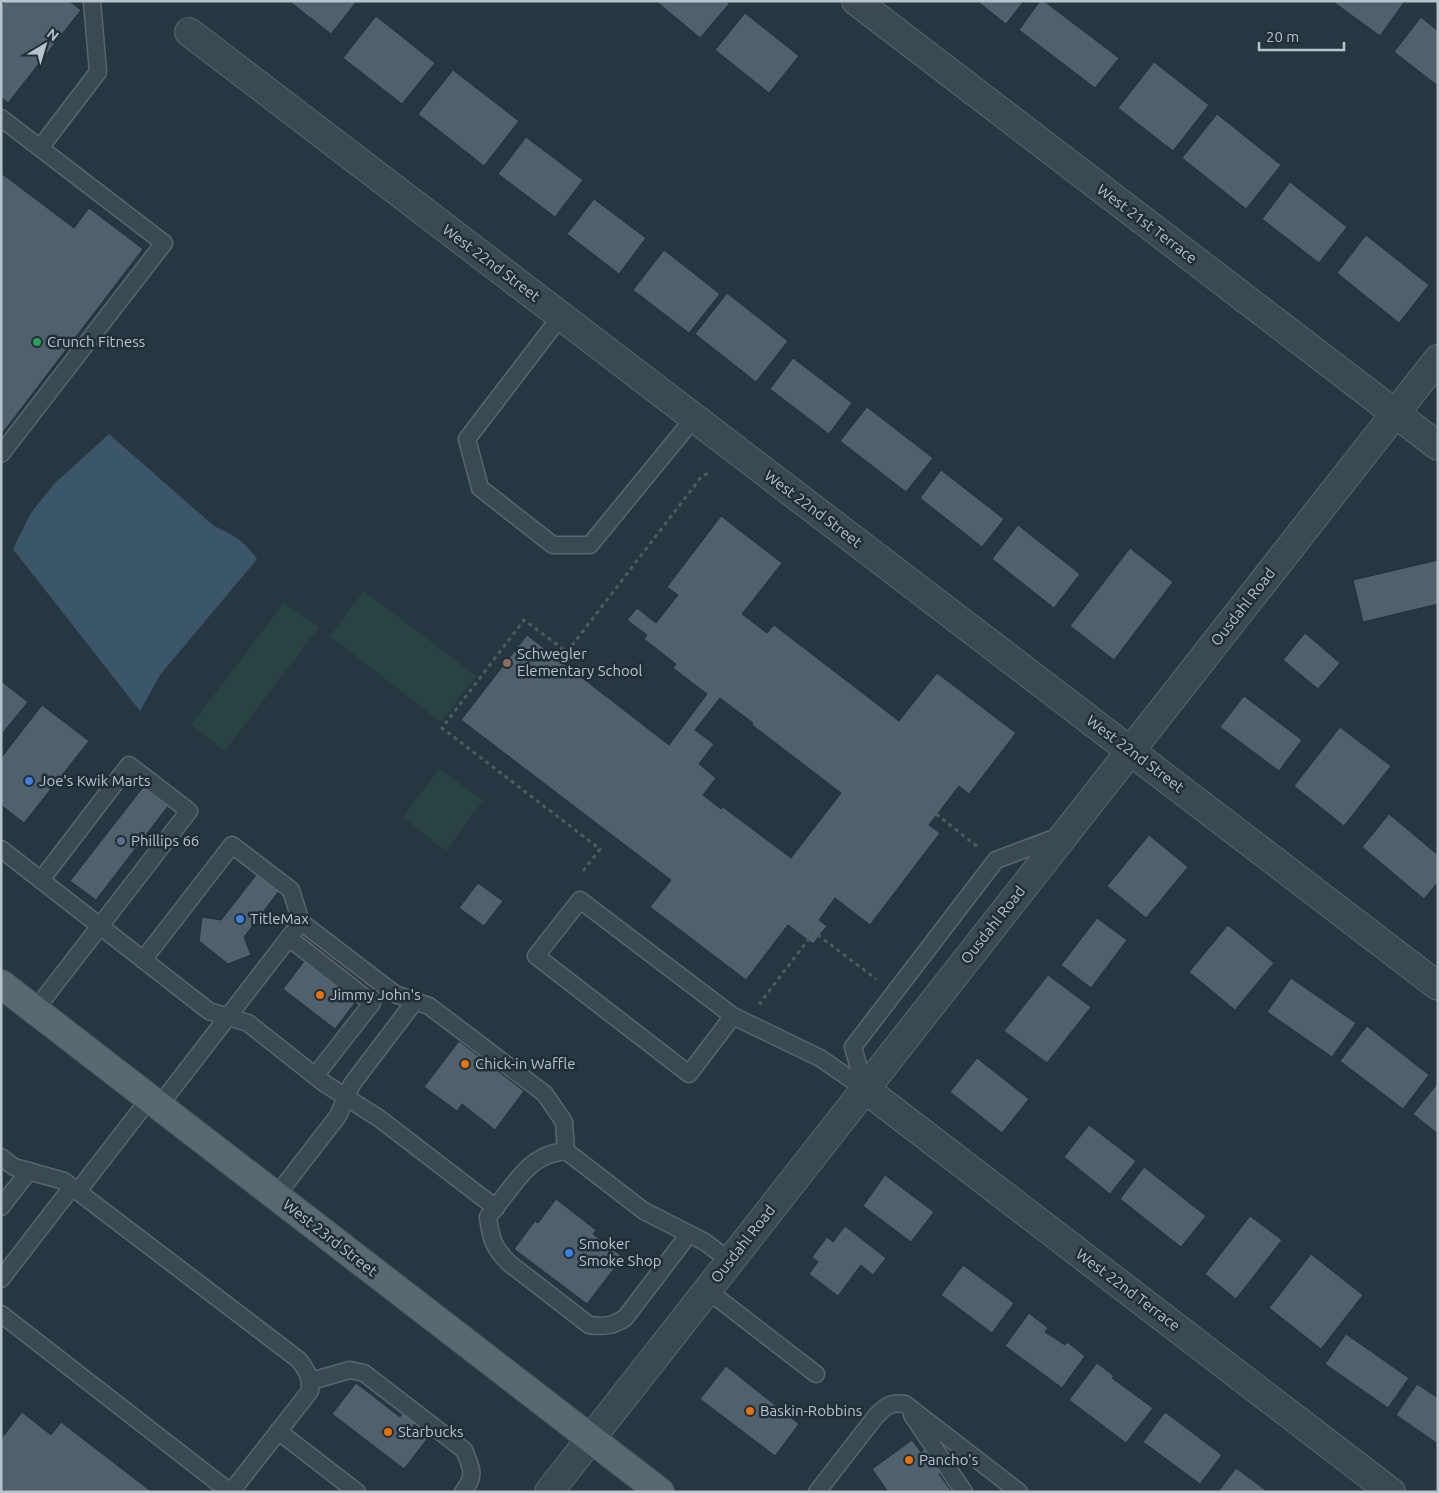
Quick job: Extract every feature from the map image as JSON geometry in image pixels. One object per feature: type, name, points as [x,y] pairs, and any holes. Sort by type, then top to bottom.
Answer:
[{"type":"main road","name":"West 23rd Street","points":[[1,984],[660,1492]]},
{"type":"street","name":"West 21st Terrace","points":[[856,1],[1438,446]]},
{"type":"street","name":"West 22nd Street","points":[[189,32],[1438,986]]},
{"type":"street","name":"Ousdahl Road","points":[[549,1492],[1438,359]]},
{"type":"street","name":"West 22nd Terrace","points":[[865,1089],[1392,1492]]},
{"type":"lane","points":[[40,148],[98,72],[92,1]]},
{"type":"lane","points":[[1,118],[164,243],[1,454]]},
{"type":"lane","points":[[561,316],[467,439],[480,488],[553,545],[590,545],[694,418]]},
{"type":"lane","points":[[35,1010],[189,811],[129,765],[41,880]]},
{"type":"lane","points":[[865,1089],[853,1047],[996,860],[1065,834]]},
{"type":"lane","points":[[143,960],[232,845],[291,890],[301,922],[395,994],[429,1006],[545,1094],[564,1122],[566,1151]]},
{"type":"lane","points":[[1,849],[209,1011],[248,1023],[315,1076],[380,1118],[496,1208]]},
{"type":"lane","points":[[733,1016],[688,1074],[536,956],[580,900],[733,1016],[820,1058],[865,1089]]},
{"type":"lane","points":[[1,1279],[75,1189],[228,1017],[301,922]]},
{"type":"lane","points":[[289,938],[372,1003],[315,1076]]},
{"type":"lane","points":[[276,1196],[338,1116],[352,1084],[416,1001]]},
{"type":"lane","points":[[689,1234],[625,1318],[616,1324],[600,1327],[590,1325],[509,1263],[497,1251],[490,1233],[488,1217],[524,1171],[538,1159],[552,1153],[566,1151],[644,1211],[689,1234],[704,1242],[730,1261]]},
{"type":"lane","points":[[1,1157],[14,1167],[64,1181],[75,1189],[299,1360],[308,1372],[311,1381],[310,1391],[230,1492],[2,1316]]},
{"type":"lane","points":[[1,1207],[29,1171]]},
{"type":"lane","points":[[707,1290],[816,1374]]},
{"type":"lane","points":[[311,1381],[350,1370],[364,1373],[464,1450],[472,1468],[471,1482],[463,1492]]},
{"type":"lane","points":[[817,1492],[876,1416],[886,1406],[896,1403],[905,1404],[1019,1492]]},
{"type":"lane","points":[[905,1404],[964,1492]]},
{"type":"lane","points":[[278,1431],[357,1492]]},
{"type":"path","points":[[582,871],[600,849],[442,728],[524,620],[567,652],[702,476],[709,473]]},
{"type":"path","points":[[936,814],[982,850]]},
{"type":"path","points":[[768,1007],[760,1003],[814,932],[878,981]]},
{"type":"green space","points":[[364,591],[476,676],[441,722],[330,636]]},
{"type":"green space","points":[[284,603],[319,627],[225,751],[191,725]]},
{"type":"green space","points":[[439,769],[483,800],[446,851],[403,817]]},
{"type":"water","points":[[109,434],[214,526],[243,543],[257,559],[160,675],[140,711],[13,549],[31,513],[54,484]]},
{"type":"building","points":[[5,1],[69,1],[81,10],[8,103],[1,97],[1,6]]},
{"type":"building","points":[[289,1],[357,1],[331,34]]},
{"type":"building","points":[[656,1],[726,1],[729,4],[700,38]]},
{"type":"building","points":[[977,1],[1024,1],[1006,24]]},
{"type":"building","points":[[1040,1],[1044,1],[1119,58],[1095,88],[1019,30]]},
{"type":"building","points":[[1332,1],[1405,1],[1380,36]]},
{"type":"building","points":[[745,13],[799,56],[769,93],[715,50]]},
{"type":"building","points":[[376,16],[435,63],[402,104],[343,58]]},
{"type":"building","points":[[1421,17],[1438,31],[1438,86],[1394,52]]},
{"type":"building","points":[[1154,62],[1209,105],[1173,151],[1118,108]]},
{"type":"building","points":[[453,70],[519,121],[484,166],[418,114]]},
{"type":"building","points":[[1217,114],[1281,165],[1246,209],[1182,158]]},
{"type":"building","points":[[526,137],[583,180],[555,217],[498,174]]},
{"type":"building","name":"Crunch Fitness","points":[[1,173],[74,228],[89,208],[143,249],[1,435]]},
{"type":"building","points":[[1290,182],[1347,227],[1319,263],[1262,219]]},
{"type":"building","points":[[594,199],[646,238],[619,274],[567,234]]},
{"type":"building","points":[[1366,235],[1429,285],[1399,323],[1337,273]]},
{"type":"building","points":[[664,250],[720,294],[689,333],[633,290]]},
{"type":"building","points":[[727,293],[788,341],[756,382],[695,334]]},
{"type":"building","points":[[793,358],[852,403],[829,434],[770,389]]},
{"type":"building","points":[[867,407],[933,458],[906,492],[840,441]]},
{"type":"building","points":[[941,470],[1004,519],[982,547],[920,498]]},
{"type":"building","points":[[721,516],[782,563],[742,614],[767,633],[774,625],[899,721],[937,673],[1016,733],[969,794],[959,786],[929,825],[940,833],[870,925],[835,898],[819,920],[827,926],[813,944],[788,925],[746,980],[650,907],[671,880],[461,720],[527,635],[669,745],[707,694],[673,668],[676,664],[644,639],[647,635],[627,620],[637,608],[656,623],[678,595],[667,587]],"holes":[[[720,698],[753,723],[752,725],[841,793],[791,858],[723,807],[721,809],[703,795],[716,778],[699,764],[714,744],[695,730]]]},
{"type":"building","points":[[1018,525],[1080,574],[1054,608],[992,559]]},
{"type":"building","points":[[1130,548],[1173,582],[1114,660],[1070,626]]},
{"type":"building","points":[[1438,560],[1438,604],[1363,622],[1353,580]]},
{"type":"building","points":[[1305,633],[1340,663],[1318,689],[1283,660]]},
{"type":"building","points":[[1,681],[28,702],[1,735]]},
{"type":"building","points":[[1244,696],[1302,740],[1279,771],[1220,727]]},
{"type":"building","name":"Joe's Kwik Marts","points":[[42,705],[89,741],[24,823],[1,805],[1,758]]},
{"type":"building","points":[[1340,727],[1391,766],[1344,826],[1294,786]]},
{"type":"building","name":"Phillips 66","points":[[147,782],[172,801],[96,900],[70,881]]},
{"type":"building","points":[[1389,814],[1438,855],[1438,882],[1424,899],[1362,847]]},
{"type":"building","points":[[1149,835],[1188,867],[1146,918],[1107,886]]},
{"type":"building","name":"TitleMax","points":[[257,874],[279,891],[244,937],[251,955],[228,964],[199,941],[202,917],[221,920]]},
{"type":"building","points":[[478,883],[503,901],[484,926],[459,908]]},
{"type":"building","points":[[1097,918],[1127,940],[1091,988],[1061,965]]},
{"type":"building","points":[[1228,925],[1274,963],[1235,1010],[1189,972]]},
{"type":"building","name":"Jimmy John's","points":[[305,960],[357,1000],[335,1029],[283,989]]},
{"type":"building","points":[[1048,975],[1091,1007],[1047,1063],[1004,1031]]},
{"type":"building","points":[[1291,978],[1356,1023],[1332,1057],[1267,1012]]},
{"type":"building","points":[[1367,1026],[1429,1075],[1403,1109],[1340,1061]]},
{"type":"building","name":"Chick-in Waffle","points":[[459,1041],[524,1091],[495,1130],[462,1104],[457,1111],[424,1087]]},
{"type":"building","points":[[977,1058],[1029,1099],[1002,1133],[950,1092]]},
{"type":"building","points":[[1438,1083],[1438,1134],[1413,1114]]},
{"type":"building","points":[[1089,1125],[1136,1161],[1110,1194],[1064,1157]]},
{"type":"building","points":[[1144,1167],[1206,1216],[1181,1247],[1120,1199]]},
{"type":"building","points":[[885,1175],[934,1212],[911,1242],[863,1206]]},
{"type":"building","name":"Smoker Smoke Shop","points":[[556,1199],[596,1230],[593,1234],[623,1257],[587,1304],[514,1249],[535,1221],[538,1223]]},
{"type":"building","points":[[1250,1216],[1282,1240],[1236,1299],[1205,1274]]},
{"type":"building","points":[[845,1226],[886,1258],[873,1275],[861,1265],[838,1296],[809,1274],[818,1262],[812,1257],[827,1237],[833,1242]]},
{"type":"building","points":[[1311,1254],[1363,1295],[1321,1349],[1269,1308]]},
{"type":"building","points":[[963,1265],[1014,1303],[992,1333],[941,1295]]},
{"type":"building","points":[[1029,1313],[1048,1328],[1045,1332],[1065,1345],[1067,1342],[1085,1356],[1062,1388],[1005,1346]]},
{"type":"building","points":[[1346,1334],[1409,1378],[1388,1408],[1325,1364]]},
{"type":"building","points":[[1097,1363],[1114,1376],[1112,1378],[1153,1408],[1126,1443],[1069,1400]]},
{"type":"building","name":"Baskin-Robbins","points":[[726,1366],[799,1424],[775,1456],[700,1399]]},
{"type":"building","name":"Starbucks","points":[[356,1383],[400,1417],[403,1413],[416,1422],[413,1426],[428,1438],[404,1469],[332,1414]]},
{"type":"building","points":[[1417,1384],[1438,1398],[1438,1444],[1396,1415]]},
{"type":"building","points":[[22,1412],[51,1435],[61,1422],[152,1492],[1,1492],[1,1439]]},
{"type":"building","points":[[1165,1412],[1222,1455],[1200,1484],[1143,1442]]},
{"type":"building","name":"Pancho's","points":[[912,1440],[921,1452],[926,1448],[944,1471],[939,1474],[952,1492],[888,1492],[872,1469]]},
{"type":"building","points":[[1236,1468],[1268,1492],[1218,1492]]},
{"type":"place","name":"Crunch Fitness","points":[[37,342]]},
{"type":"place","name":"Schwegler Elementary School","points":[[507,663]]},
{"type":"place","name":"Joe's Kwik Marts","points":[[29,781]]},
{"type":"place","name":"Phillips 66","points":[[121,841]]},
{"type":"place","name":"TitleMax","points":[[240,919]]},
{"type":"place","name":"Jimmy John's","points":[[320,995]]},
{"type":"place","name":"Chick-in Waffle","points":[[465,1064]]},
{"type":"place","name":"Smoker Smoke Shop","points":[[569,1253]]},
{"type":"place","name":"Baskin-Robbins","points":[[750,1411]]},
{"type":"place","name":"Starbucks","points":[[388,1432]]},
{"type":"place","name":"Pancho's","points":[[909,1460]]}]
